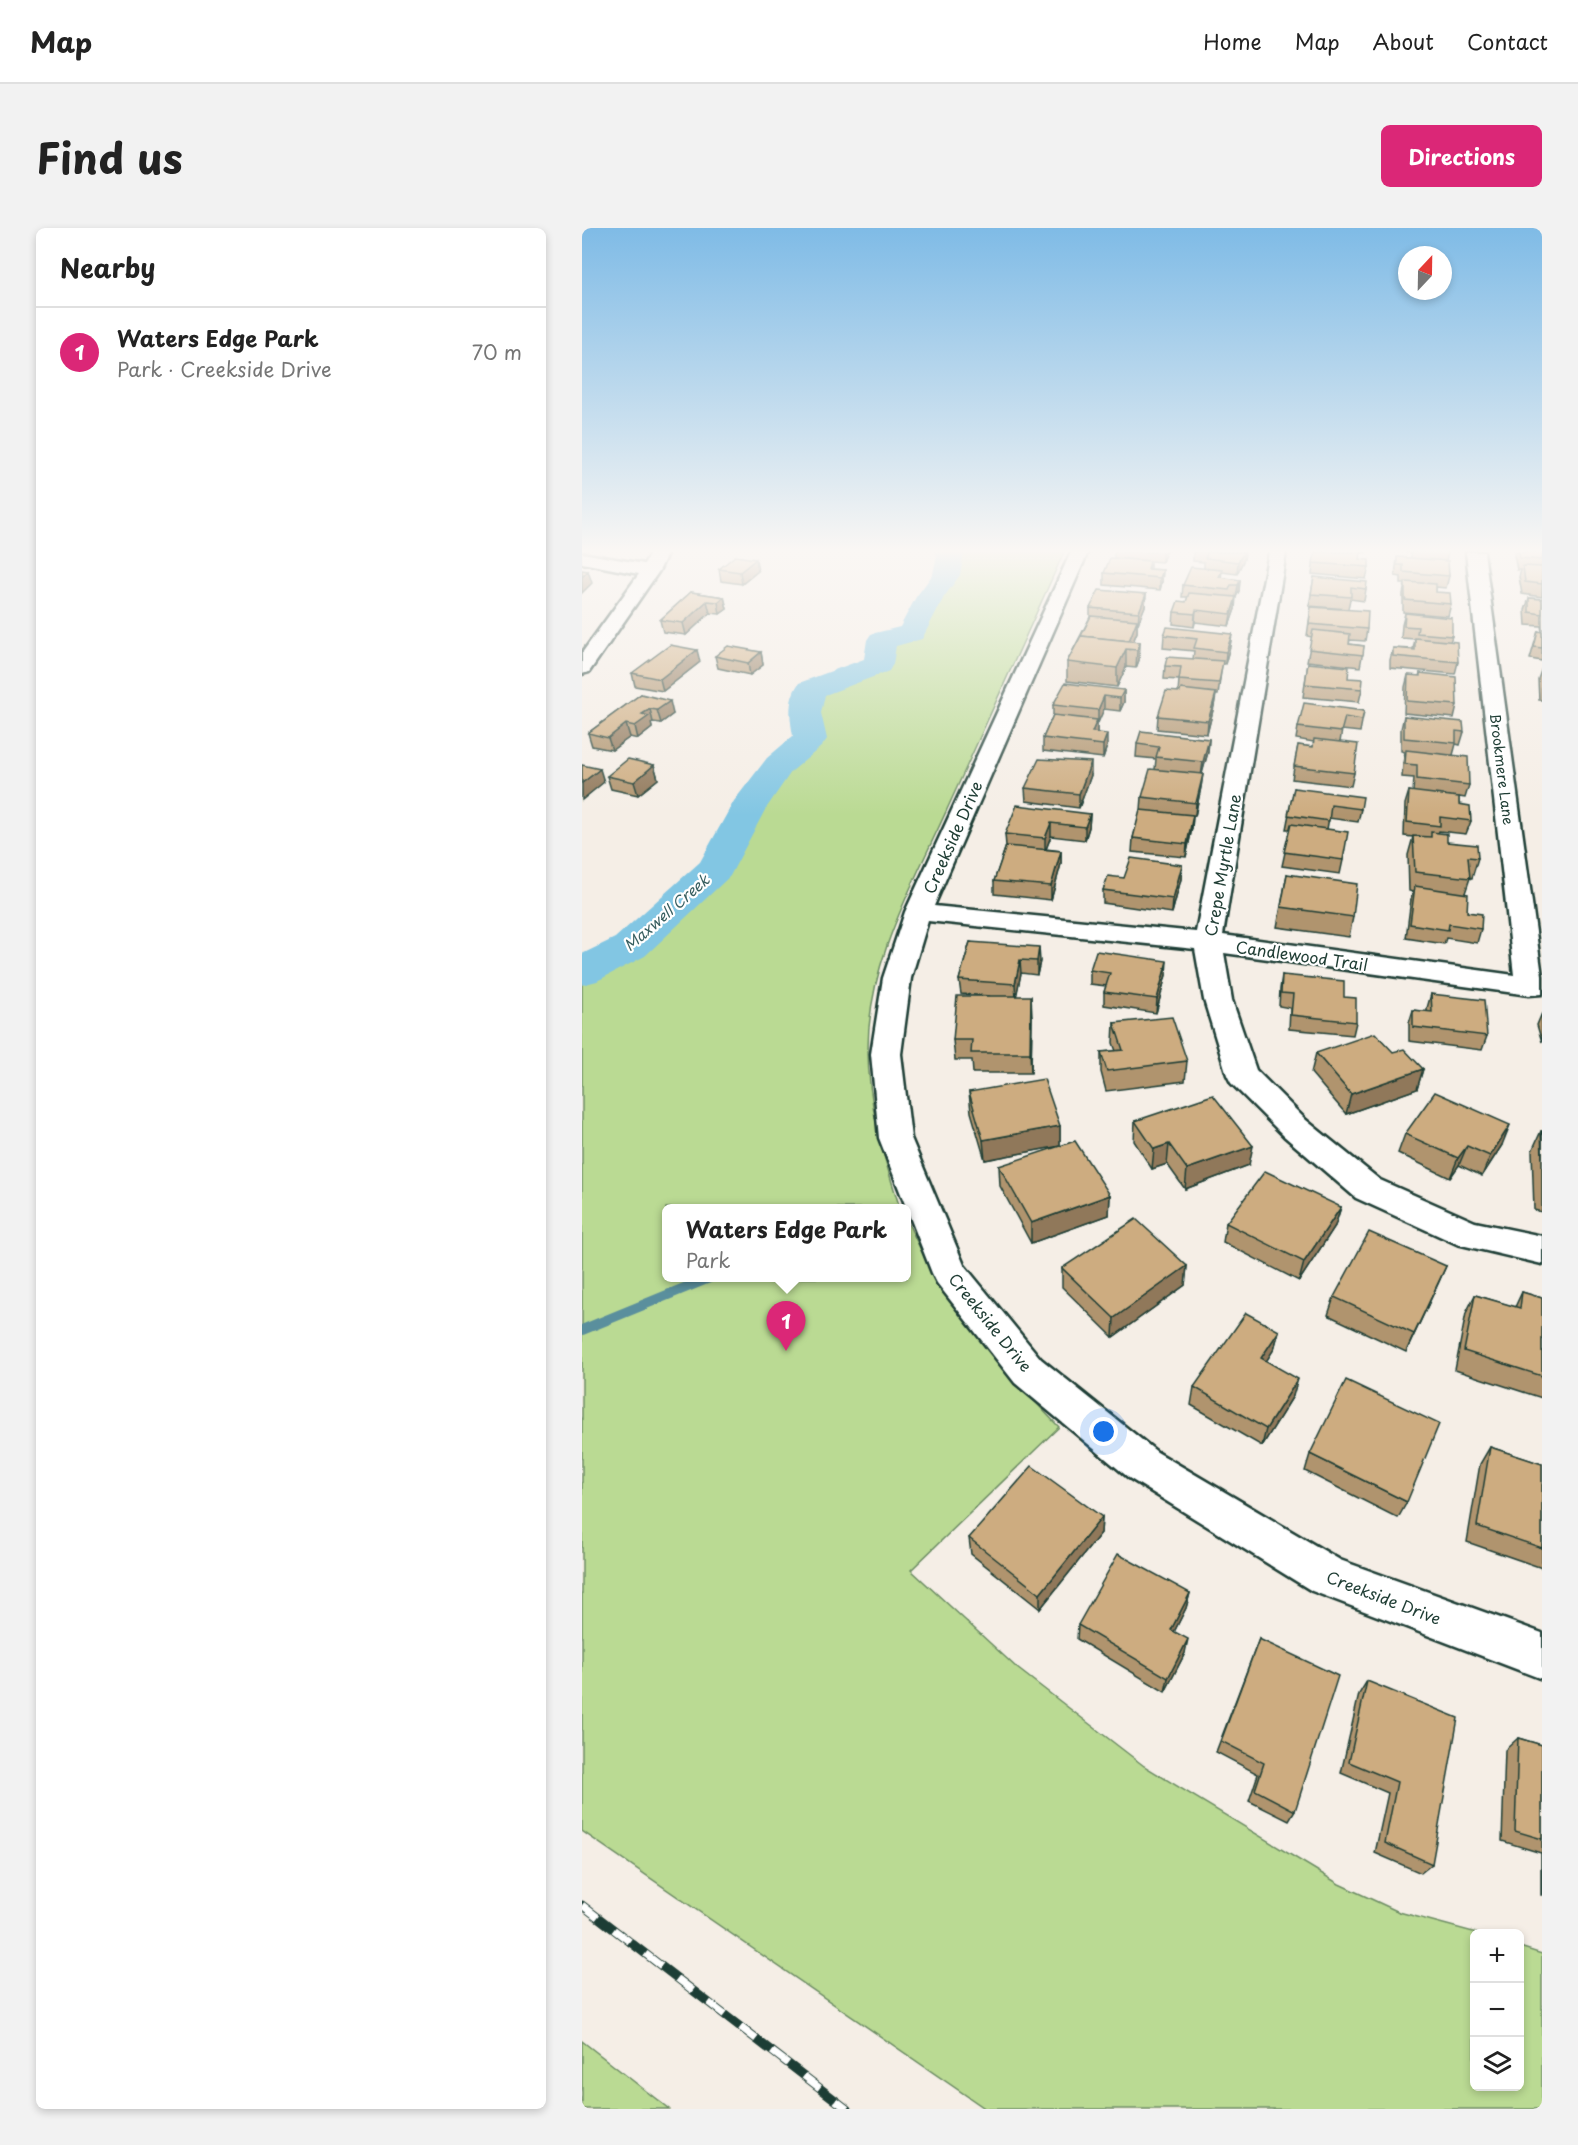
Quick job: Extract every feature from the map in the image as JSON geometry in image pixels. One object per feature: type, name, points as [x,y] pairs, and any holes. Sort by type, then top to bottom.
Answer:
[{"type":"street","points":[[582,668],[602,640]]},
{"type":"street","name":"Creekside Drive","points":[[1040,640],[918,912],[897,978],[886,1054],[895,1138],[950,1273],[1028,1371],[1143,1466],[1327,1576],[1528,1653],[1542,1656]]},
{"type":"street","name":"Crepe Myrtle Lane","points":[[1262,640],[1208,942],[1218,1000],[1242,1075],[1295,1128],[1368,1189],[1469,1234],[1542,1250]]},
{"type":"street","name":"Brookmere Lane","points":[[1487,640],[1536,986]]},
{"type":"street","name":"Candlewood Trail","points":[[918,912],[1208,942],[1536,986]]},
{"type":"green space","points":[[883,640],[1024,640],[895,923],[876,984],[870,1016],[868,1049],[871,1090],[882,1150],[899,1204],[662,1204],[662,1282],[911,1282],[911,1230],[946,1294],[1008,1372],[1059,1427],[911,1570],[1017,1668],[1144,1766],[1339,1884],[1399,1912],[1470,1931],[1470,2091],[1524,2091],[1524,1948],[1542,1954],[1542,2109],[986,2109],[582,1831],[582,971],[630,947],[716,868],[747,809],[779,765],[810,739],[805,713],[810,690],[878,664]]},
{"type":"green space","points":[[582,2041],[669,2109],[582,2109]]},
{"type":"building","points":[[1079,640],[1140,642],[1137,650],[1126,649],[1117,668],[1067,662]]},
{"type":"building","points":[[1197,640],[1230,640],[1226,652],[1194,648]]},
{"type":"building","points":[[1311,640],[1349,640],[1349,644],[1364,646],[1363,655],[1309,649]]},
{"type":"building","points":[[1415,640],[1457,642],[1458,662],[1393,656],[1393,648],[1415,650]]},
{"type":"building","points":[[1536,640],[1542,640],[1542,648],[1534,647]]},
{"type":"building","points":[[670,645],[697,650],[660,679],[632,673]]},
{"type":"building","points":[[728,646],[761,652],[748,663],[715,656]]},
{"type":"building","points":[[1167,657],[1223,661],[1219,683],[1179,680],[1181,667],[1165,666]]},
{"type":"building","points":[[1308,663],[1349,667],[1348,678],[1363,679],[1362,689],[1305,684]]},
{"type":"building","points":[[1420,673],[1456,677],[1457,705],[1407,701],[1408,675],[1420,676]]},
{"type":"building","points":[[1065,683],[1124,690],[1120,698],[1104,696],[1098,710],[1053,705]]},
{"type":"building","points":[[1181,689],[1216,693],[1208,721],[1158,716],[1166,691],[1180,692]]},
{"type":"building","points":[[641,694],[670,701],[657,710],[650,709],[642,714],[649,716],[635,726],[626,724],[608,738],[588,733]]},
{"type":"building","points":[[1304,703],[1364,711],[1362,720],[1345,717],[1341,732],[1298,727]]},
{"type":"building","points":[[1053,715],[1097,720],[1092,732],[1107,734],[1103,745],[1043,738]]},
{"type":"building","points":[[1404,716],[1463,722],[1464,732],[1456,731],[1456,743],[1404,738]]},
{"type":"building","points":[[1141,731],[1209,739],[1203,762],[1156,757],[1159,747],[1137,744]]},
{"type":"building","points":[[1314,739],[1358,744],[1354,773],[1294,766],[1298,745],[1313,747]]},
{"type":"building","points":[[1406,750],[1468,757],[1469,785],[1417,779],[1417,765],[1405,764]]},
{"type":"building","points":[[628,759],[654,765],[634,782],[607,776]]},
{"type":"building","points":[[1039,759],[1091,762],[1079,794],[1025,788]]},
{"type":"building","points":[[582,765],[600,769],[582,783]]},
{"type":"building","points":[[1150,769],[1203,774],[1196,803],[1142,797]]},
{"type":"building","points":[[1294,788],[1363,797],[1361,809],[1331,805],[1329,821],[1288,815]]},
{"type":"building","points":[[1409,791],[1459,797],[1459,804],[1470,806],[1471,821],[1440,817],[1440,826],[1407,822]]},
{"type":"building","points":[[1017,805],[1090,814],[1085,827],[1051,823],[1045,838],[1005,834]]},
{"type":"building","points":[[1140,810],[1193,815],[1187,844],[1133,838]]},
{"type":"building","points":[[1291,824],[1348,832],[1343,860],[1284,852]]},
{"type":"building","points":[[1431,832],[1447,834],[1447,842],[1477,845],[1478,858],[1468,857],[1470,878],[1415,872],[1413,836],[1431,837]]},
{"type":"building","points":[[1006,846],[1061,851],[1051,886],[994,881]]},
{"type":"building","points":[[1131,858],[1182,865],[1173,899],[1103,890],[1108,876],[1124,878]]},
{"type":"building","points":[[1287,874],[1357,884],[1353,917],[1281,907]]},
{"type":"building","points":[[1415,886],[1468,894],[1467,912],[1482,914],[1481,929],[1449,924],[1448,930],[1410,924]]},
{"type":"building","points":[[970,942],[1039,947],[1037,961],[1020,960],[1015,984],[959,980]]},
{"type":"building","points":[[1096,951],[1167,961],[1157,999],[1104,992],[1110,973],[1090,970]]},
{"type":"building","points":[[1282,975],[1344,981],[1344,997],[1356,998],[1356,1022],[1291,1015],[1293,994],[1281,993]]},
{"type":"building","points":[[1431,994],[1484,1000],[1487,1036],[1413,1027],[1413,1010],[1432,1012]]},
{"type":"building","points":[[957,996],[1031,996],[1030,1053],[971,1053],[972,1040],[953,1040]]},
{"type":"building","points":[[1172,1017],[1187,1061],[1107,1071],[1101,1052],[1123,1050],[1114,1023]]},
{"type":"building","points":[[1375,1033],[1393,1052],[1404,1049],[1423,1069],[1351,1094],[1316,1053]]},
{"type":"building","points":[[1044,1079],[1060,1126],[983,1140],[969,1092]]},
{"type":"building","points":[[1435,1092],[1510,1125],[1490,1156],[1467,1146],[1458,1158],[1405,1134]]},
{"type":"building","points":[[1213,1095],[1253,1146],[1187,1169],[1169,1144],[1154,1149],[1135,1121]]},
{"type":"building","points":[[1075,1141],[1110,1195],[1031,1223],[999,1166]]},
{"type":"building","points":[[1265,1171],[1341,1207],[1304,1262],[1226,1223]]},
{"type":"building","points":[[1136,1219],[1187,1266],[1114,1318],[1062,1268]]},
{"type":"building","points":[[1369,1232],[1446,1266],[1414,1334],[1334,1297]]},
{"type":"building","points":[[1522,1292],[1542,1298],[1542,1376],[1464,1351],[1475,1295],[1520,1308]]},
{"type":"building","points":[[1246,1313],[1279,1331],[1261,1358],[1298,1379],[1266,1429],[1194,1387]]},
{"type":"building","points":[[1346,1380],[1439,1424],[1407,1502],[1310,1454]]},
{"type":"building","points":[[1490,1447],[1542,1464],[1542,1548],[1477,1526]]},
{"type":"building","points":[[1032,1466],[1102,1517],[1040,1594],[969,1538]]},
{"type":"building","points":[[1118,1554],[1190,1593],[1171,1630],[1188,1639],[1168,1678],[1078,1625]]},
{"type":"building","points":[[1259,1639],[1338,1676],[1295,1811],[1255,1790],[1264,1763],[1221,1741]]},
{"type":"building","points":[[1367,1681],[1458,1718],[1432,1864],[1385,1843],[1397,1782],[1349,1762]]},
{"type":"building","points":[[1518,1738],[1542,1745],[1542,1839],[1515,1831]]},
{"type":"waterway","name":"Maxwell Creek","points":[[582,971],[630,947],[716,868],[747,809],[779,765],[810,739],[805,713],[810,690],[878,664],[883,640]]},
{"type":"waterway","points":[[582,1330],[699,1282]]},
{"type":"railway","points":[[582,1905],[847,2109]]},
{"type":"place","name":"Waters Edge Park","points":[[786,1351]]}]
